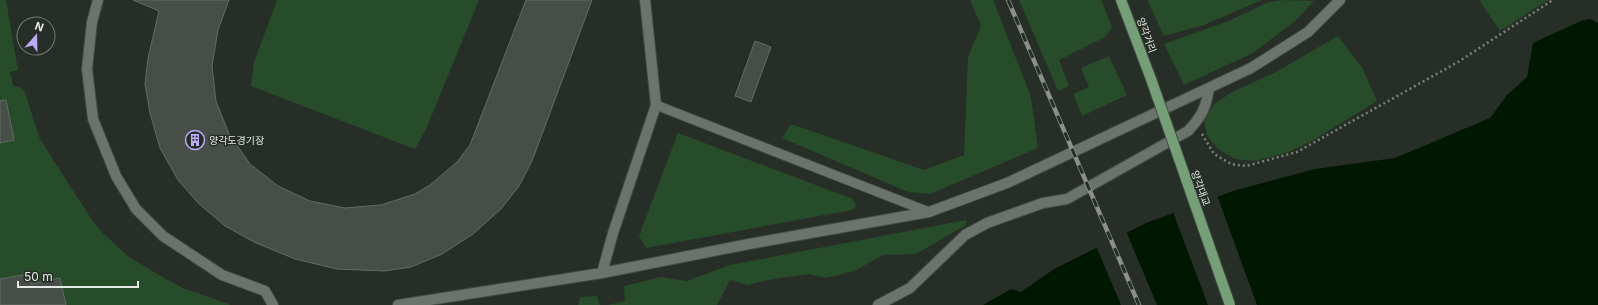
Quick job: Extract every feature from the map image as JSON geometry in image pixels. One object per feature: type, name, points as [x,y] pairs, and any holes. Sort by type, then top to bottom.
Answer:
[{"type":"main road","name":"양각거리","points":[[1121,0],[1151,79]]},
{"type":"main road","name":"양각대교","points":[[1151,79],[1230,305]]},
{"type":"street","points":[[98,0],[92,22],[87,69],[94,119],[116,176],[136,209],[163,236],[222,275],[265,291],[273,305]]},
{"type":"street","points":[[602,273],[613,233],[656,104],[645,0]]},
{"type":"street","points":[[398,305],[602,273],[749,244],[930,212],[1007,183],[1251,68],[1308,32],[1338,1]]},
{"type":"street","points":[[878,305],[910,288],[964,235],[987,223],[1043,204],[1067,199],[1188,131],[1199,120],[1206,106],[1209,88]]},
{"type":"lane","points":[[656,104],[930,212]]},
{"type":"path","points":[[1199,120],[1202,135],[1214,154],[1231,164],[1246,166],[1297,152],[1458,62],[1553,0]]},
{"type":"green space","points":[[0,0],[6,0],[18,70],[10,72],[13,85],[23,89],[40,139],[92,220],[104,234],[129,257],[183,288],[231,305],[0,305]]},
{"type":"green space","points":[[277,0],[479,0],[427,127],[415,149],[251,86],[254,62]]},
{"type":"green space","points":[[970,0],[993,0],[1031,97],[1038,148],[930,194],[908,192],[782,138],[791,124],[924,170],[964,155],[968,57],[981,26]]},
{"type":"green space","points":[[1019,0],[1101,0],[1112,27],[1105,37],[1059,60],[1069,86],[1058,91]]},
{"type":"green space","points":[[1147,0],[1262,0],[1204,25],[1164,36]]},
{"type":"green space","points":[[1285,0],[1314,1],[1295,21],[1253,53],[1184,85],[1164,44],[1231,20],[1268,2]]},
{"type":"green space","points":[[1479,0],[1548,0],[1500,31]]},
{"type":"green space","points":[[1338,36],[1363,69],[1377,101],[1312,141],[1289,152],[1255,161],[1235,159],[1218,149],[1207,136],[1204,120],[1213,105],[1232,92],[1276,72]]},
{"type":"green space","points":[[1109,56],[1127,95],[1082,116],[1073,94],[1089,87],[1081,68]]},
{"type":"green space","points":[[678,133],[853,199],[856,206],[852,210],[646,248],[639,236]]},
{"type":"green space","points":[[966,220],[966,225],[916,254],[883,255],[854,271],[826,278],[809,274],[773,279],[747,285],[730,280],[717,305],[608,305],[625,301],[624,286],[661,277],[687,281],[730,265]]},
{"type":"green space","points":[[597,296],[600,305],[578,305],[580,297]]},
{"type":"shaded area","points":[[1590,19],[1598,23],[1598,305],[983,305],[1011,289],[1021,292],[1054,269],[1146,223],[1236,190],[1315,169],[1395,158],[1490,118],[1507,95],[1527,77],[1533,43],[1581,21]]},
{"type":"pier","points":[[1217,195],[1257,305],[1208,305],[1177,223],[1173,211]]},
{"type":"pier","points":[[1126,231],[1157,305],[1121,305],[1096,246]]},
{"type":"building","name":"양각도경기장","points":[[133,0],[229,0],[218,30],[212,66],[216,101],[229,134],[250,164],[278,186],[310,201],[345,208],[381,205],[415,194],[430,185],[457,162],[470,145],[526,0],[592,0],[532,161],[519,186],[501,209],[473,234],[442,254],[411,267],[384,271],[337,269],[295,259],[254,242],[225,226],[198,203],[178,180],[160,148],[150,113],[145,84],[148,58],[159,11]]},
{"type":"building","points":[[755,41],[771,47],[751,102],[735,96]]},
{"type":"building","points":[[6,100],[14,140],[0,143],[0,101]]},
{"type":"building","points":[[29,274],[31,284],[60,278],[66,305],[0,305],[0,279]]},
{"type":"railway","points":[[1008,0],[1139,305]]},
{"type":"place","name":"양각도경기장","points":[[195,140]]}]
